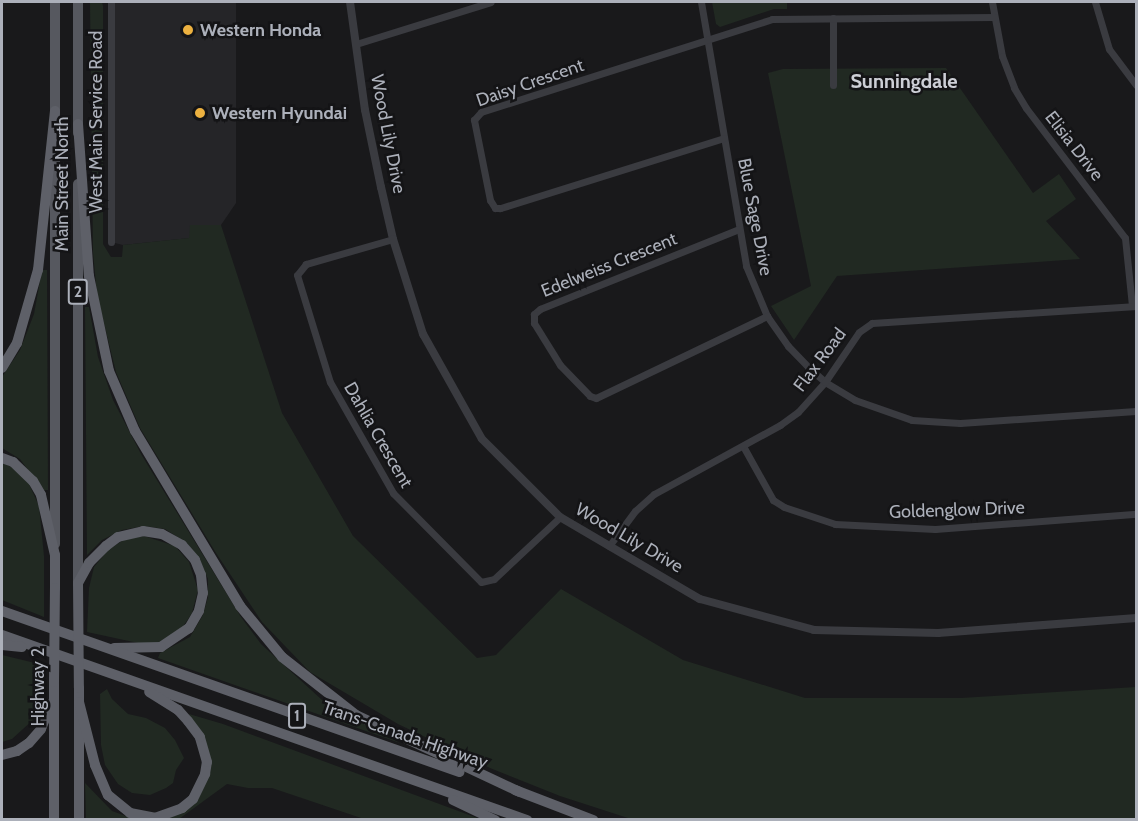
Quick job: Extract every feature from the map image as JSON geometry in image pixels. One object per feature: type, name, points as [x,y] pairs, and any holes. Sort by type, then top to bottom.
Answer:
[{"type":"highway","points":[[2,369],[17,343],[38,270],[55,111]]},
{"type":"highway","points":[[78,124],[89,276],[110,370],[135,431],[240,606],[282,657],[356,715],[520,792]]},
{"type":"highway","name":"Highway 2","points":[[2,458],[13,462],[41,495],[55,555],[54,819]]},
{"type":"highway","points":[[78,583],[89,563],[106,546],[118,537],[143,531],[162,534],[182,545],[195,560],[201,575],[203,593],[199,611],[189,628],[173,641],[161,647],[139,649],[101,647]]},
{"type":"highway","name":"2","points":[[78,583],[79,819]]},
{"type":"highway","name":"Trans-Canada Highway","points":[[2,611],[593,819]]},
{"type":"highway","name":"1","points":[[2,635],[527,819]]},
{"type":"highway","points":[[2,645],[46,650]]},
{"type":"highway","points":[[79,702],[95,765],[108,795],[122,808],[145,817],[169,815],[193,799],[205,774],[207,762],[200,736],[178,710],[125,678]]},
{"type":"highway","points":[[2,755],[17,751],[29,743],[41,729],[48,714],[54,685]]},
{"type":"highway","points":[[399,774],[495,819]]},
{"type":"main road","name":"Main Street North","points":[[55,2],[55,555]]},
{"type":"main road","name":"Main Street North","points":[[78,2],[78,583]]},
{"type":"street","name":"West Main Service Road","points":[[111,2],[111,243]]},
{"type":"street","name":"Wood Lily Drive","points":[[350,2],[367,121],[393,239],[425,339],[478,434],[560,517],[708,603],[814,630],[938,633],[1137,618]]},
{"type":"street","points":[[356,44],[491,2]]},
{"type":"street","name":"Blue Sage Drive","points":[[701,2],[748,272],[767,316],[788,346],[825,382],[874,409],[926,422],[960,423],[1137,411]]},
{"type":"street","name":"Elisia Drive","points":[[992,2],[1005,67],[1020,98],[1125,238],[1134,306]]},
{"type":"street","points":[[1095,2],[1109,49],[1137,85]]},
{"type":"street","points":[[708,39],[777,18],[994,17]]},
{"type":"street","points":[[832,18],[833,85]]},
{"type":"street","name":"Daisy Crescent","points":[[708,39],[481,112],[475,116],[474,125],[490,200],[495,208],[724,138]]},
{"type":"street","name":"Edelweiss Crescent","points":[[739,229],[540,309],[534,314],[534,323],[560,365],[590,396],[596,398],[767,316]]},
{"type":"street","name":"Dahlia Crescent","points":[[393,239],[306,264],[297,275],[330,382],[393,493],[481,582],[494,579],[560,517]]},
{"type":"street","name":"Flax Road","points":[[609,546],[644,502],[664,488],[789,419],[825,382],[859,332],[872,323],[1134,306]]},
{"type":"street","name":"Goldenglow Drive","points":[[742,446],[773,500],[784,507],[835,524],[935,529],[1137,514]]},
{"type":"shaded area","points":[[90,2],[102,2],[103,6],[103,244],[111,257],[122,257],[123,245],[189,238],[190,225],[221,225],[282,413],[353,536],[477,658],[496,655],[561,589],[683,660],[805,698],[961,698],[1136,687],[1136,819],[631,819],[560,796],[490,768],[398,724],[310,672],[262,622],[216,553],[140,428],[116,372],[97,295],[93,252]]},
{"type":"shaded area","points":[[111,2],[236,2],[236,203],[221,225],[190,225],[190,238],[123,245],[111,242]]},
{"type":"shaded area","points":[[712,2],[787,2],[787,9],[774,9],[720,27],[716,24]]},
{"type":"shaded area","points":[[946,68],[1033,193],[1059,174],[1076,199],[1046,221],[1080,259],[837,276],[794,340],[771,306],[811,286],[768,73],[783,69]]},
{"type":"shaded area","points":[[42,270],[47,270],[48,490],[43,490],[20,459],[2,448],[2,377],[20,350],[34,314]]},
{"type":"shaded area","points":[[85,307],[89,307],[98,357],[113,400],[141,454],[241,617],[261,644],[322,700],[400,743],[158,658],[160,653],[190,637],[203,615],[208,597],[208,579],[200,560],[187,543],[165,529],[144,526],[122,530],[102,540],[87,555]]},
{"type":"shaded area","points":[[2,462],[15,469],[29,484],[39,506],[44,556],[44,617],[2,600]]},
{"type":"shaded area","points":[[144,536],[175,546],[189,562],[198,590],[192,613],[180,631],[158,643],[138,643],[87,632],[89,588],[94,567],[108,550],[125,539]]},
{"type":"shaded area","points":[[2,655],[35,663],[40,673],[40,689],[34,719],[12,739],[2,742]]},
{"type":"shaded area","points":[[107,689],[112,699],[128,714],[146,718],[165,728],[175,740],[184,758],[176,770],[173,783],[166,788],[150,795],[132,793],[118,784],[105,765],[101,745],[100,694]]},
{"type":"shaded area","points":[[189,714],[223,724],[480,819],[364,819],[272,788],[248,788],[227,784],[179,819],[155,820],[166,818],[192,794],[205,762]]},
{"type":"shaded area","points":[[85,783],[112,811],[134,819],[86,819]]},
{"type":"place","name":"Western Honda","points":[[188,30]]},
{"type":"place","name":"Western Hyundai","points":[[200,113]]},
{"type":"district","name":"Sunningdale","points":[[904,81]]}]
